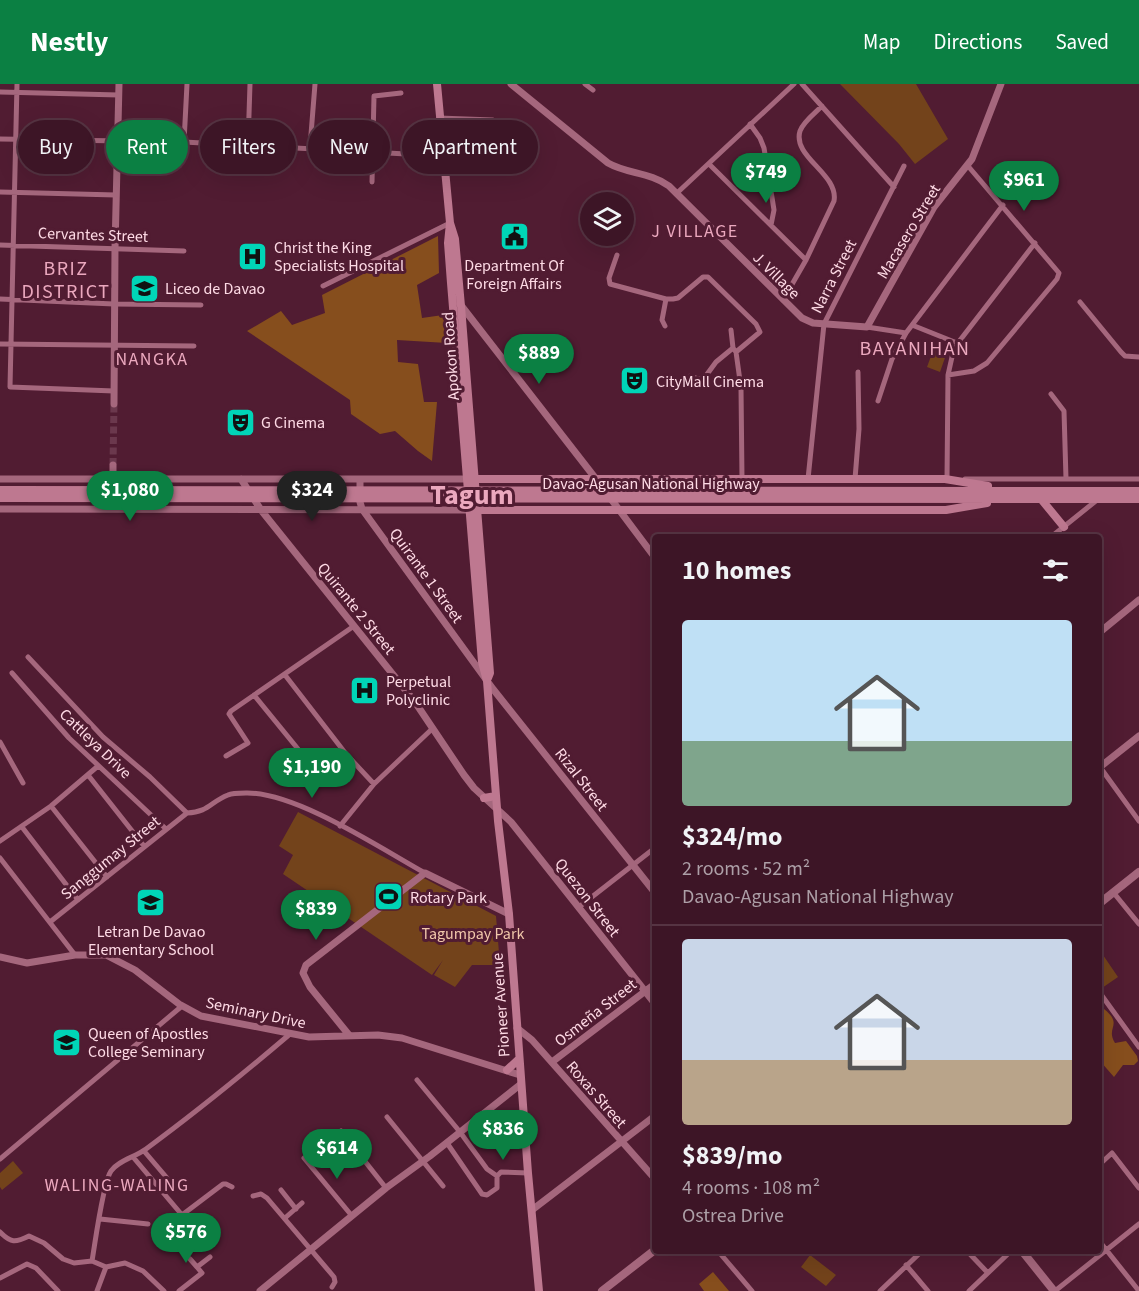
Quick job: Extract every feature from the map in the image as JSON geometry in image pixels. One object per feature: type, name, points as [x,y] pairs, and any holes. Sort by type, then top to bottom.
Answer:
[{"type":"highway","name":"Apokon Road","points":[[437,84],[440,118]]},
{"type":"highway","name":"Apokon Road","points":[[445,174],[450,223],[455,239],[461,306],[471,483]]},
{"type":"highway","name":"Apokon Road","points":[[450,223],[448,243],[452,293],[471,483]]},
{"type":"highway","name":"Davao-Agusan National Highway","points":[[358,484],[596,479],[945,479],[1041,499],[1139,491]]},
{"type":"highway","name":"Davao-Agusan National Highway","points":[[0,488],[114,483]]},
{"type":"highway","name":"Pioneer Avenue","points":[[471,483],[482,662],[488,681],[539,1291]]},
{"type":"highway","points":[[18,487],[20,494],[18,501]]},
{"type":"highway","name":"Davao-Agusan National Highway","points":[[0,500],[36,501],[34,494],[36,487]]},
{"type":"highway","name":"Davao-Agusan National Highway","points":[[0,488],[1014,494],[1098,495],[1139,499]]},
{"type":"highway","name":"Davao-Agusan National Highway","points":[[0,500],[743,494]]},
{"type":"highway","name":"Davao-Agusan National Highway","points":[[359,504],[619,510],[946,510],[1014,494]]},
{"type":"highway","points":[[1041,499],[1064,527]]},
{"type":"highway","points":[[484,798],[496,796]]},
{"type":"highway","points":[[507,1070],[519,1059]]},
{"type":"main road","points":[[1102,901],[1139,872]]},
{"type":"main road","points":[[602,1291],[652,1252]]},
{"type":"main road","points":[[1024,1254],[1055,1291]]},
{"type":"street","points":[[16,84],[10,387],[114,391]]},
{"type":"street","points":[[117,120],[119,84]]},
{"type":"street","points":[[185,120],[187,84]]},
{"type":"street","points":[[249,120],[250,84]]},
{"type":"street","points":[[312,120],[315,84]]},
{"type":"street","name":"J. Village","points":[[511,84],[608,163],[654,177],[677,194],[802,318],[824,324],[867,327]]},
{"type":"street","points":[[585,84],[593,90]]},
{"type":"street","points":[[677,194],[794,84]]},
{"type":"street","points":[[802,84],[894,187]]},
{"type":"street","name":"Macasero Street","points":[[867,327],[934,207],[968,166],[1001,84]]},
{"type":"street","points":[[0,92],[118,95]]},
{"type":"street","points":[[374,120],[374,96],[401,93]]},
{"type":"street","points":[[783,300],[806,260],[834,201],[833,186],[805,152],[799,138],[804,125],[822,106]]},
{"type":"street","points":[[440,118],[493,120]]},
{"type":"street","points":[[750,124],[764,148],[774,203],[771,225]]},
{"type":"street","points":[[0,139],[106,141]]},
{"type":"street","points":[[709,164],[806,260]]},
{"type":"street","name":"Narra Street","points":[[808,479],[824,324],[904,166]]},
{"type":"street","points":[[948,375],[974,370],[987,363],[1057,279],[1059,273],[968,166]]},
{"type":"street","points":[[114,404],[116,174]]},
{"type":"street","points":[[372,182],[373,174]]},
{"type":"street","points":[[0,192],[116,195]]},
{"type":"street","points":[[878,401],[892,359],[906,333],[1003,205]]},
{"type":"street","points":[[323,286],[450,223]]},
{"type":"street","points":[[1035,243],[957,342],[951,357],[948,375],[945,479],[1139,479]]},
{"type":"street","name":"Cervantes Street","points":[[0,245],[184,251]]},
{"type":"street","points":[[617,255],[609,278],[610,284],[666,299],[678,298],[702,277],[708,277],[758,327],[760,332],[757,336],[716,362],[705,377],[699,379],[690,376]]},
{"type":"street","points":[[452,293],[652,554]]},
{"type":"street","points":[[0,299],[201,305]]},
{"type":"street","points":[[665,326],[662,320],[666,299]]},
{"type":"street","points":[[1080,302],[1125,356],[1139,357]]},
{"type":"street","points":[[912,325],[957,342]]},
{"type":"street","points":[[867,327],[906,333]]},
{"type":"street","points":[[731,330],[741,388],[742,479]]},
{"type":"street","points":[[0,344],[194,346]]},
{"type":"street","points":[[855,479],[859,429],[858,372]]},
{"type":"street","points":[[1052,394],[1064,411],[1066,479]]},
{"type":"street","points":[[113,465],[114,483]]},
{"type":"street","points":[[0,479],[114,483],[241,479],[358,484],[359,504],[261,510],[0,509]]},
{"type":"street","name":"Quirante 2 Street","points":[[241,479],[261,510],[434,728],[464,776],[484,798],[497,808]]},
{"type":"street","points":[[1055,534],[1098,495]]},
{"type":"street","name":"Quirante 1 Street","points":[[359,504],[488,681]]},
{"type":"street","points":[[1102,630],[1139,600]]},
{"type":"street","points":[[225,756],[248,743],[230,713],[354,626]]},
{"type":"street","points":[[28,657],[103,737],[150,777],[187,813]]},
{"type":"street","name":"Cattleya Drive","points":[[12,673],[51,719],[166,829]]},
{"type":"street","points":[[285,675],[346,754],[374,784]]},
{"type":"street","name":"Rizal Street","points":[[488,681],[652,889]]},
{"type":"street","points":[[254,695],[298,749]]},
{"type":"street","points":[[340,826],[374,784],[434,728]]},
{"type":"street","points":[[1102,765],[1139,736]]},
{"type":"street","points":[[0,744],[23,783]]},
{"type":"street","points":[[0,841],[51,806],[98,766]]},
{"type":"street","points":[[1102,770],[1139,821]]},
{"type":"street","points":[[88,775],[144,846]]},
{"type":"street","name":"Sanggumay Street","points":[[50,922],[187,813],[205,810],[228,794],[248,793],[285,799],[340,826],[425,873]]},
{"type":"street","points":[[51,806],[107,877]]},
{"type":"street","name":"Quezon Street","points":[[497,808],[652,1000]]},
{"type":"street","points":[[22,827],[78,900]]},
{"type":"street","points":[[579,907],[652,851]]},
{"type":"street","points":[[0,858],[75,955]]},
{"type":"street","points":[[349,1035],[306,981],[304,968],[425,873],[509,914]]},
{"type":"street","points":[[1113,892],[1139,924]]},
{"type":"street","name":"Seminary Drive","points":[[0,957],[27,963],[75,955],[100,954],[120,960],[182,1006],[211,1018],[318,1038],[349,1035],[391,1036],[413,1040],[507,1070],[521,1079]]},
{"type":"street","name":"Osmeña Street","points":[[552,1062],[652,985]]},
{"type":"street","points":[[1102,996],[1139,1047]]},
{"type":"street","points":[[0,1159],[182,1006]]},
{"type":"street","name":"Roxas Street","points":[[517,1028],[532,1040],[652,1176]]},
{"type":"street","points":[[92,1261],[105,1186],[110,1172],[144,1151],[290,1034]]},
{"type":"street","points":[[260,1291],[386,1188],[447,1143],[521,1079]]},
{"type":"street","points":[[417,1080],[487,1169],[496,1176],[499,1186],[487,1195],[482,1194],[447,1143]]},
{"type":"street","points":[[387,1117],[443,1186]]},
{"type":"street","points":[[531,1210],[652,1118]]},
{"type":"street","points":[[341,1131],[386,1188]]},
{"type":"street","points":[[144,1151],[167,1178]]},
{"type":"street","points":[[1102,1162],[1112,1153],[1139,1188]]},
{"type":"street","points":[[133,1157],[182,1215],[223,1184],[232,1187]]},
{"type":"street","points":[[304,1158],[352,1216]]},
{"type":"street","points":[[496,1176],[499,1173],[528,1173]]},
{"type":"street","points":[[281,1190],[296,1209]]},
{"type":"street","points":[[253,1196],[264,1195],[285,1218],[334,1277],[335,1282],[332,1287]]},
{"type":"street","points":[[285,1218],[302,1203]]},
{"type":"street","points":[[100,1219],[148,1224]]},
{"type":"street","points":[[1102,1253],[1139,1224]]},
{"type":"street","points":[[0,1232],[10,1241],[16,1242],[29,1236],[35,1238],[69,1262],[92,1261],[106,1267],[125,1263],[143,1271],[164,1291]]},
{"type":"street","points":[[1102,1245],[1139,1291]]},
{"type":"street","points":[[721,1254],[752,1291]]},
{"type":"street","points":[[880,1291],[919,1254]]},
{"type":"street","points":[[970,1254],[987,1272]]},
{"type":"street","points":[[969,1291],[1008,1254]]},
{"type":"street","points":[[1055,1291],[1101,1254]]},
{"type":"street","points":[[197,1267],[210,1257]]},
{"type":"street","points":[[179,1291],[202,1274],[190,1259]]},
{"type":"street","points":[[0,1278],[27,1264],[36,1269],[58,1291]]},
{"type":"street","points":[[906,1265],[928,1291]]},
{"type":"street","points":[[97,1291],[106,1267]]},
{"type":"green space","points":[[840,84],[916,84],[948,139],[915,164],[899,144]]},
{"type":"green space","points":[[934,348],[947,352],[940,372],[927,367]]},
{"type":"green space","name":"Rotary Park","points":[[298,812],[496,916],[500,965],[472,965],[455,987],[434,975],[443,960],[432,975],[283,874],[293,855],[279,846]]},
{"type":"green space","points":[[1102,956],[1118,977],[1102,988]]},
{"type":"green space","points":[[13,1161],[23,1173],[2,1190],[0,1173]]},
{"type":"green space","points":[[810,1255],[836,1275],[826,1286],[801,1267]]},
{"type":"shaded area","points":[[438,236],[439,273],[417,285],[422,318],[443,315],[447,343],[397,340],[398,362],[418,364],[424,402],[437,402],[432,461],[395,431],[380,434],[351,414],[350,400],[247,331],[281,311],[292,325],[325,313],[322,295]]},
{"type":"shaded area","points":[[1104,1009],[1113,1019],[1112,1038],[1115,1043],[1126,1041],[1138,1061],[1134,1065],[1123,1065],[1114,1077],[1102,1063],[1102,1012]]},
{"type":"shaded area","points":[[713,1272],[729,1291],[704,1291],[699,1284]]},
{"type":"tunnel","points":[[113,465],[114,404]]},
{"type":"place","name":"Department Of Foreign Affairs","points":[[514,237]]},
{"type":"place","name":"Christ the King Specialists Hospital","points":[[253,256]]},
{"type":"place","name":"Liceo de Davao","points":[[144,288]]},
{"type":"place","name":"CityMall Cinema","points":[[635,381]]},
{"type":"place","name":"G Cinema","points":[[240,422]]},
{"type":"place","name":"Perpetual Polyclinic","points":[[365,690]]},
{"type":"place","name":"Rotary Park","points":[[389,897]]},
{"type":"place","name":"Letran De Davao Elementary School","points":[[151,903]]},
{"type":"place","name":"Queen of Apostles College Seminary","points":[[67,1042]]},
{"type":"district","name":"J VILLAGE","points":[[695,231]]},
{"type":"district","name":"BRIZ DISTRICT","points":[[66,280]]},
{"type":"district","name":"BAYANIHAN","points":[[915,348]]},
{"type":"district","name":"NANGKA","points":[[152,359]]},
{"type":"district","name":"Tagum","points":[[472,494]]},
{"type":"district","name":"WALING-WALING","points":[[117,1185]]},
{"type":"park label","name":"Tagumpay Park","points":[[473,933]]}]
